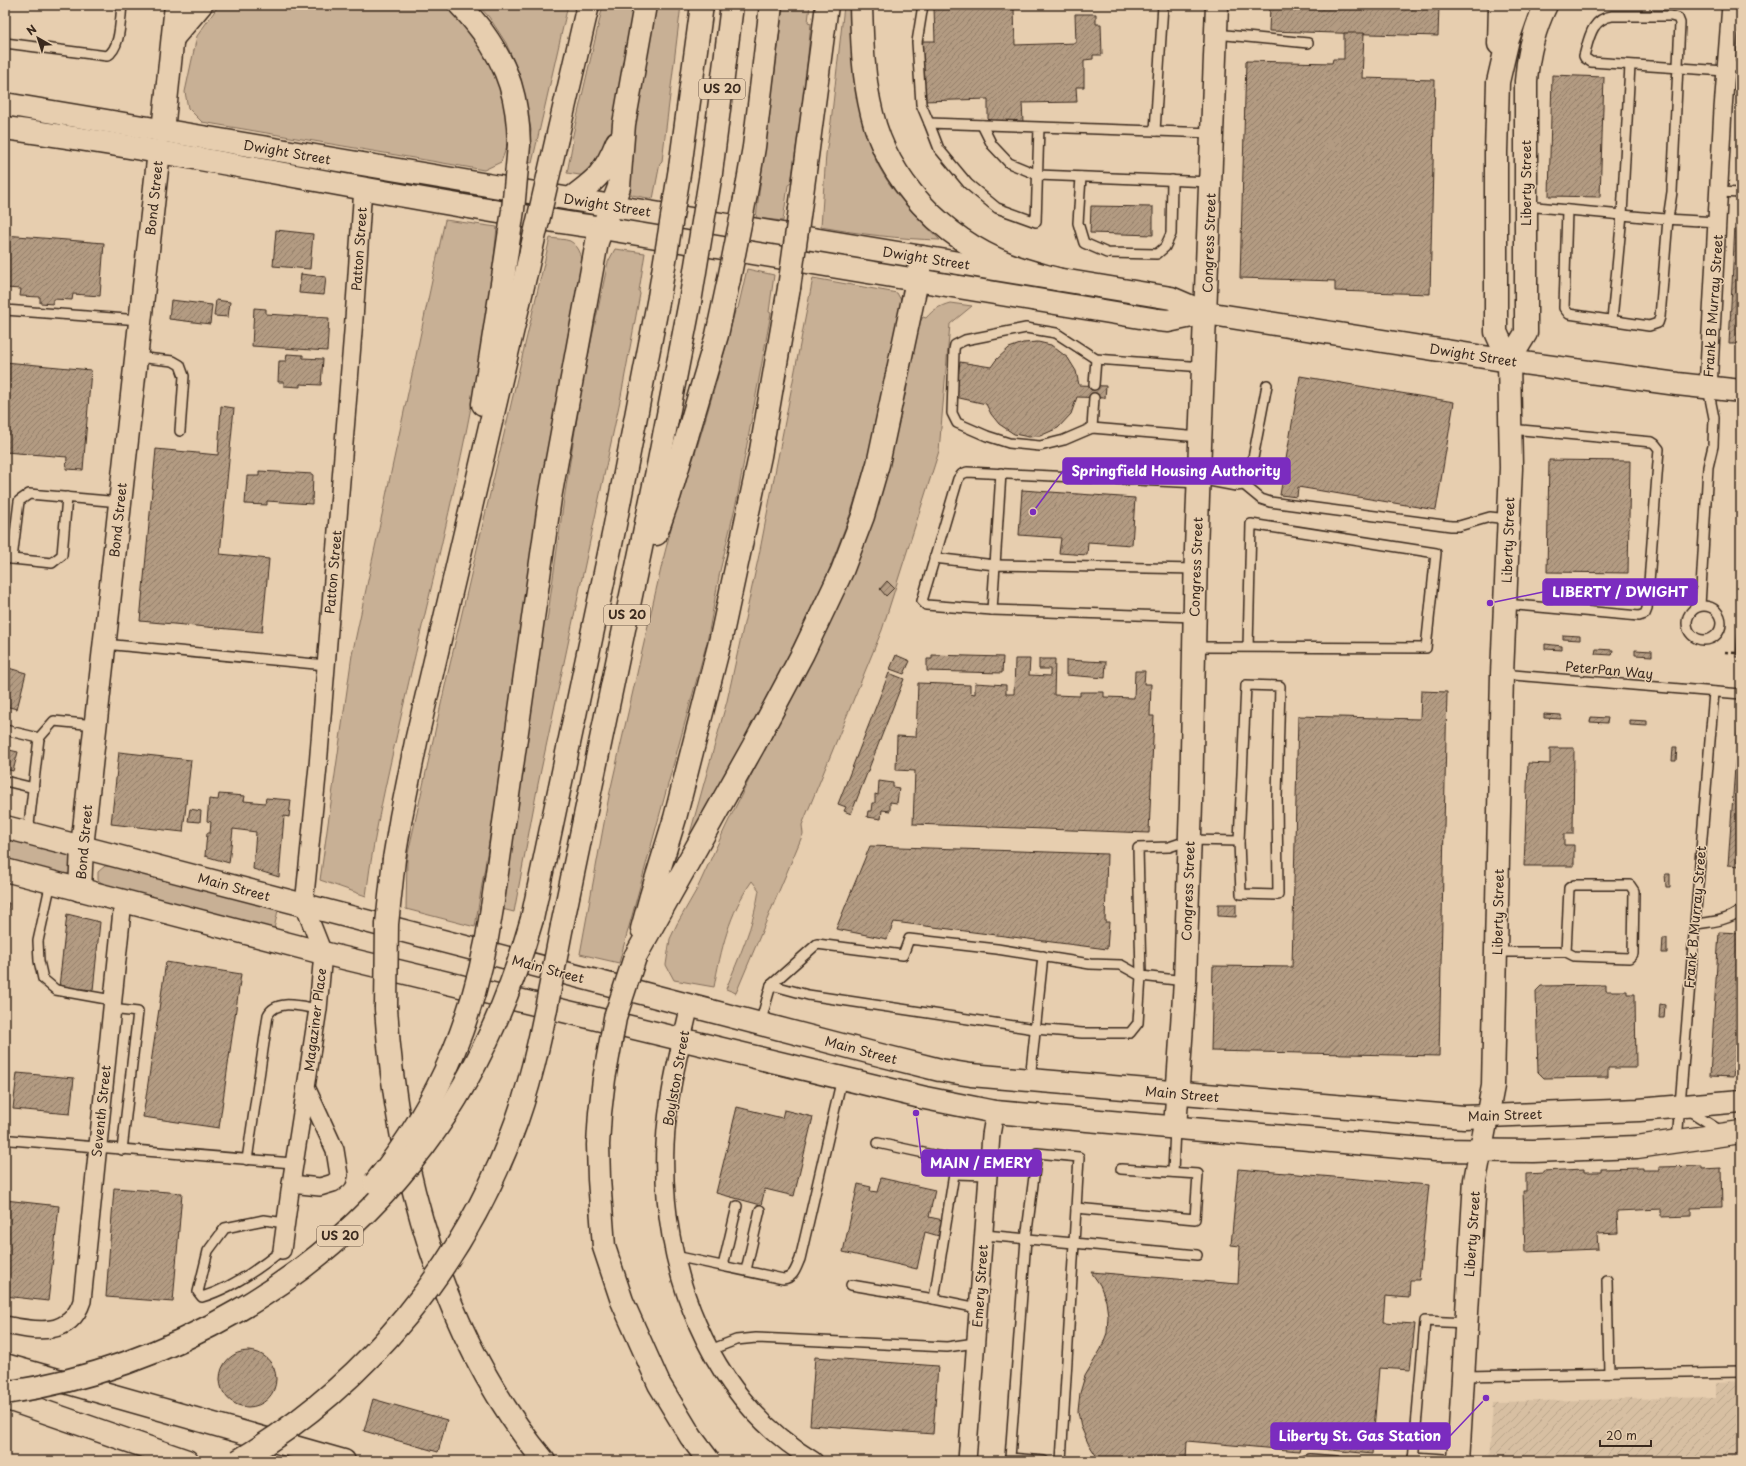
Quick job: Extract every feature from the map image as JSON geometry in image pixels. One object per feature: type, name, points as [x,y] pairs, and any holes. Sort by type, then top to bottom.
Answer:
[{"type":"main road","name":"Bond Street","points":[[80,890],[82,847],[104,644],[176,5]]},
{"type":"main road","points":[[173,38],[201,5]]},
{"type":"main road","points":[[460,5],[492,44],[503,64],[516,106],[519,145],[513,210],[484,389],[466,533]]},
{"type":"main road","points":[[542,1458],[508,1412],[483,1370],[464,1332],[438,1268],[413,1184],[403,1142],[392,1079],[386,1008],[387,930],[394,859],[411,766],[588,5]]},
{"type":"main road","points":[[271,1291],[320,1243],[368,1191],[396,1156],[428,1105],[447,1070],[468,1018],[483,965],[492,908],[550,498],[597,242],[619,187],[624,124],[644,5]]},
{"type":"main road","name":"US 20","points":[[5,1393],[75,1379],[144,1357],[221,1322],[271,1291],[324,1250],[364,1213],[405,1170],[433,1132],[471,1071],[497,1020],[532,919],[614,530],[659,297],[680,168],[702,5]]},
{"type":"main road","name":"US 20","points":[[238,1461],[274,1438],[324,1400],[370,1358],[410,1312],[448,1260],[465,1232],[495,1176],[519,1113],[535,1057],[690,302],[711,173],[732,5]]},
{"type":"main road","points":[[631,595],[670,494],[717,335],[745,199],[754,147],[771,5]]},
{"type":"main road","points":[[709,1461],[674,1411],[659,1384],[622,1301],[604,1247],[599,1172],[600,1112],[604,1079],[615,1018],[635,957],[650,896],[675,818],[721,638],[760,456],[789,288],[812,128],[827,5]]},
{"type":"main road","points":[[861,5],[865,77],[872,114],[886,154],[906,185],[940,222],[970,245],[1008,264],[1060,280]]},
{"type":"main road","name":"Congress Street","points":[[1175,1128],[1185,981],[1190,840],[1196,569],[1217,5]]},
{"type":"main road","points":[[1498,82],[1500,5]]},
{"type":"main road","name":"Liberty Street","points":[[1458,1461],[1475,1180],[1493,1086],[1502,674],[1511,468],[1509,361],[1496,332],[1496,152],[1498,82],[1508,39],[1520,5]]},
{"type":"main road","name":"Liberty Street","points":[[1509,361],[1526,333],[1527,63],[1537,24],[1546,5]]},
{"type":"main road","name":"Dwight Street","points":[[5,104],[363,187],[1168,321],[1206,313]]},
{"type":"main road","points":[[570,199],[594,182],[605,170],[624,124]]},
{"type":"main road","name":"Dwight Street","points":[[5,128],[86,139],[161,141],[570,199],[1171,298],[1206,313],[1509,361],[1708,388],[1741,391]]},
{"type":"main road","points":[[635,957],[754,745],[803,653],[842,571],[862,516],[876,470],[922,257]]},
{"type":"main road","name":"Main Street","points":[[5,827],[760,1024],[940,1070],[978,1076],[1438,1115],[1487,1117],[1639,1110],[1741,1101]]},
{"type":"main road","points":[[5,870],[323,953],[933,1100],[995,1112],[1435,1150],[1533,1151],[1637,1147],[1734,1133]]},
{"type":"main road","points":[[5,1365],[344,1461]]},
{"type":"main road","points":[[5,1398],[187,1461]]},
{"type":"street","name":"Frank B Murray Street","points":[[1708,388],[1720,192],[1731,68],[1731,5]]},
{"type":"street","name":"Patton Street","points":[[323,953],[304,905],[326,665],[354,319],[363,187]]},
{"type":"street","name":"Seventh Street","points":[[5,1325],[41,1331],[50,1330],[63,1326],[80,1308],[83,1294],[123,901]]},
{"type":"street","name":"Magaziner Place","points":[[282,1250],[293,1163],[318,1010],[323,953]]},
{"type":"street","name":"Boylston Street","points":[[690,1005],[670,1093],[665,1145],[666,1199],[674,1256],[688,1300],[710,1350],[726,1376],[756,1415],[789,1444],[814,1461]]},
{"type":"street","name":"Magaziner Place","points":[[291,1184],[320,1187],[333,1183],[338,1179],[339,1175],[335,1150],[306,1087]]},
{"type":"street","name":"Emery Street","points":[[967,1461],[991,1135],[995,1112]]},
{"type":"lane","points":[[5,43],[107,56],[112,53],[116,44],[122,5]]},
{"type":"lane","points":[[923,5],[917,42],[921,104],[939,149],[968,184],[997,208],[1036,222],[1039,127]]},
{"type":"lane","points":[[1155,131],[1163,5]]},
{"type":"lane","points":[[1567,210],[1564,308],[1569,314],[1649,326],[1658,323],[1660,317],[1668,219],[1672,192],[1677,68],[1680,23],[1678,18],[1671,16],[1606,17],[1593,26],[1590,33],[1584,56],[1591,62],[1677,68],[1731,68]]},
{"type":"lane","points":[[1216,34],[1308,43]]},
{"type":"lane","points":[[1612,320],[1622,215],[1630,65]]},
{"type":"lane","points":[[929,123],[1213,133]]},
{"type":"lane","points":[[982,125],[992,145],[1009,163],[1038,175],[1211,182]]},
{"type":"lane","points":[[1081,177],[1078,223],[1084,243],[1107,253],[1157,254],[1165,247],[1171,234],[1172,180]]},
{"type":"lane","points":[[1720,192],[1741,193]]},
{"type":"lane","points":[[1526,206],[1718,222]]},
{"type":"lane","points":[[5,310],[140,320]]},
{"type":"lane","points":[[1201,437],[1092,428],[1064,440],[1040,446],[1009,443],[987,436],[957,423],[952,413],[954,350],[955,345],[965,340],[1026,328],[1056,333],[1096,359],[1204,367]]},
{"type":"lane","points":[[136,357],[173,361],[180,365],[184,376],[180,431]]},
{"type":"lane","points":[[1094,385],[1096,359]]},
{"type":"lane","points":[[1195,617],[992,610],[926,604],[922,601],[958,479],[962,474],[967,472],[1001,473],[1199,481],[1236,486],[1244,485],[1249,479],[1267,385]]},
{"type":"lane","name":"Frank B Murray Street","points":[[1700,606],[1708,467],[1712,446],[1714,418],[1708,388]]},
{"type":"lane","points":[[1092,428],[1094,398]]},
{"type":"lane","points":[[1505,604],[1639,616],[1645,614],[1647,609],[1659,450],[1652,442],[1510,429]]},
{"type":"lane","points":[[992,610],[1001,473]]},
{"type":"lane","points":[[1244,485],[1261,499],[1270,502],[1451,526],[1459,526],[1490,516],[1508,519]]},
{"type":"lane","points":[[68,497],[62,555],[52,563],[9,559],[19,501],[29,494],[68,497],[120,502]]},
{"type":"lane","points":[[1194,647],[1426,648],[1436,553],[1251,524],[1248,647]]},
{"type":"lane","points":[[934,558],[995,565],[1196,569]]},
{"type":"lane","points":[[104,644],[326,665]]},
{"type":"lane","name":"PeterPan Way","points":[[1502,674],[1741,694]]},
{"type":"lane","points":[[1246,684],[1280,686],[1277,796],[1278,895],[1241,894],[1239,841],[1246,684]]},
{"type":"lane","name":"Frank B Murray Street","points":[[1677,1142],[1714,692]]},
{"type":"lane","points":[[28,833],[39,738],[54,721],[96,725]]},
{"type":"lane","points":[[5,730],[39,738]]},
{"type":"lane","points":[[5,781],[34,788]]},
{"type":"lane","points":[[771,985],[808,995],[1035,1029],[1082,1033],[1130,1033],[1138,1023],[1141,976],[1138,848],[1169,847],[1190,840],[1239,841]]},
{"type":"lane","points":[[51,882],[38,941],[39,961],[43,979],[56,990],[138,1012],[122,1150]]},
{"type":"lane","points":[[1497,952],[1566,952],[1574,956],[1629,958],[1633,954],[1634,891],[1630,885],[1574,885],[1569,888],[1566,952]]},
{"type":"lane","points":[[1695,924],[1718,921],[1736,914],[1741,910]]},
{"type":"lane","points":[[760,1024],[771,985],[817,944],[903,955],[909,939],[997,949],[1090,964],[1121,965],[1141,976],[1185,981]]},
{"type":"lane","points":[[1030,1081],[1043,956]]},
{"type":"lane","points":[[247,1160],[268,1015],[270,1011],[279,1005],[318,1010]]},
{"type":"lane","points":[[674,1256],[783,1279],[789,1278],[795,1272],[800,1259],[842,1078]]},
{"type":"lane","points":[[1680,1106],[1734,1133]]},
{"type":"lane","points":[[1173,1172],[1175,1128]]},
{"type":"lane","points":[[11,1140],[293,1163]]},
{"type":"lane","points":[[878,1143],[947,1158],[954,1174],[934,1298]]},
{"type":"lane","points":[[1044,1461],[1010,1458],[1026,1239],[1036,1153],[1079,1157],[1061,1461]]},
{"type":"lane","points":[[1076,1208],[1195,1219],[1198,1174],[1121,1169]]},
{"type":"lane","points":[[954,1174],[988,1175]]},
{"type":"lane","points":[[723,1266],[737,1206]]},
{"type":"lane","points":[[746,1270],[760,1210]]},
{"type":"lane","points":[[282,1250],[217,1292],[202,1296],[198,1292],[208,1251],[225,1228],[264,1220],[286,1222]]},
{"type":"lane","points":[[984,1235],[1197,1255]]},
{"type":"lane","points":[[1606,1280],[1610,1373]]},
{"type":"lane","points":[[851,1285],[934,1298],[978,1308]]},
{"type":"lane","points":[[1458,1461],[1413,1459],[1425,1321],[1467,1322]]},
{"type":"lane","points":[[710,1350],[736,1340],[756,1338],[947,1347],[975,1344]]},
{"type":"lane","points":[[1464,1376],[1741,1371]]},
{"type":"lane","points":[[1304,1461],[1310,1459],[1337,1461]]},
{"type":"path","points":[[1725,652],[1736,653]]},
{"type":"shaded area","points":[[219,5],[450,5],[481,41],[500,83],[509,123],[507,146],[501,162],[484,170],[202,122],[188,108],[185,92],[197,36]]},
{"type":"shaded area","points":[[478,5],[568,5],[532,163],[528,162],[531,130],[521,79],[506,43],[489,17]]},
{"type":"shaded area","points":[[603,5],[634,5],[614,127],[605,152],[586,176],[567,173],[573,141],[572,139]]},
{"type":"shaded area","points":[[653,5],[681,5],[662,161],[660,163],[653,199],[632,195],[626,187]]},
{"type":"shaded area","points":[[783,5],[810,5],[808,22],[811,23],[805,86],[791,183],[788,185],[783,221],[756,218]]},
{"type":"shaded area","points":[[844,6],[850,7],[857,74],[867,132],[874,157],[884,176],[898,195],[914,214],[940,240],[880,236],[821,227],[826,154]]},
{"type":"shaded area","points":[[445,220],[497,227],[491,284],[473,398],[449,512],[385,788],[374,842],[366,896],[320,880],[352,655]]},
{"type":"shaded area","points":[[550,238],[568,240],[577,247],[581,254],[583,271],[475,927],[406,909],[407,858],[447,677]]},
{"type":"shaded area","points":[[615,249],[645,253],[639,291],[640,294],[621,396],[538,784],[514,912],[502,909],[542,625],[547,621],[564,499],[584,375],[608,262]]},
{"type":"shaded area","points":[[747,269],[774,275],[769,312],[771,313],[737,499],[720,571],[707,642],[619,963],[580,954],[609,796],[662,564],[679,497],[696,451],[735,311],[738,308]]},
{"type":"shaded area","points":[[813,278],[897,293],[902,302],[875,435],[851,512],[827,575],[753,729],[694,839],[689,837],[727,701],[759,555]]},
{"type":"shaded area","points":[[950,303],[972,306],[950,324],[939,451],[882,630],[802,825],[803,834],[736,993],[726,989],[746,941],[754,916],[759,890],[752,881],[737,906],[727,932],[714,987],[674,980],[666,965],[670,939],[697,889],[726,826],[816,645],[892,442],[906,392],[917,327],[923,317],[926,318],[936,309]]},
{"type":"shaded area","points":[[5,837],[68,853],[72,858],[70,873],[58,875],[5,860]]},
{"type":"shaded area","points":[[105,866],[112,866],[278,910],[274,929],[106,886],[98,880],[98,872]]},
{"type":"shaded area","points":[[1741,1380],[1741,1461],[1489,1461],[1493,1402],[1716,1397],[1716,1381]]},
{"type":"building","points":[[951,5],[1001,5],[1001,9],[1014,9],[1015,45],[1076,43],[1075,14],[1096,14],[1096,24],[1101,24],[1102,55],[1093,55],[1093,59],[1084,60],[1084,87],[1076,87],[1077,102],[1022,103],[1023,122],[988,123],[988,99],[923,101],[921,41],[935,41],[934,8],[951,8]]},
{"type":"building","points":[[1270,5],[1439,5],[1438,36],[1269,31]]},
{"type":"building","points":[[1344,33],[1364,33],[1362,78],[1435,80],[1430,294],[1335,291],[1335,281],[1240,278],[1246,61],[1332,63],[1333,59],[1344,59]]},
{"type":"building","points":[[1552,75],[1604,77],[1600,197],[1549,196]]},
{"type":"building","points":[[1741,83],[1741,147],[1737,147]]},
{"type":"building","points":[[1091,206],[1153,207],[1153,235],[1090,233]]},
{"type":"building","points":[[1735,225],[1741,225],[1741,344],[1729,344]]},
{"type":"building","points":[[276,230],[313,234],[310,269],[273,266]]},
{"type":"building","points":[[5,235],[104,243],[100,296],[73,294],[72,300],[53,299],[53,304],[40,303],[40,297],[20,296],[21,289],[5,288]]},
{"type":"building","points":[[301,274],[326,277],[324,295],[299,293]]},
{"type":"building","points":[[171,300],[212,305],[210,324],[169,319]]},
{"type":"building","points":[[216,300],[230,302],[228,317],[214,316]]},
{"type":"building","points":[[254,308],[266,309],[266,314],[329,318],[327,351],[252,346]]},
{"type":"building","points":[[1038,342],[1051,345],[1068,358],[1076,371],[1079,385],[1106,386],[1105,398],[1077,397],[1071,414],[1058,428],[1040,436],[1029,437],[1014,434],[999,424],[991,414],[986,404],[955,397],[960,362],[991,367],[1009,348],[1023,343]]},
{"type":"building","points":[[287,354],[303,355],[303,358],[323,359],[321,385],[300,384],[300,387],[284,386],[284,382],[278,382],[279,361],[286,361]]},
{"type":"building","points":[[5,362],[91,370],[83,470],[66,469],[67,457],[5,452]]},
{"type":"building","points":[[1300,376],[1454,402],[1436,510],[1298,487],[1297,497],[1280,495]]},
{"type":"building","points":[[221,406],[234,408],[220,554],[269,559],[262,632],[140,621],[156,449],[218,455]]},
{"type":"building","points":[[1549,460],[1630,461],[1628,573],[1547,572]]},
{"type":"building","points":[[259,471],[313,474],[312,504],[267,501],[267,505],[245,504],[247,476],[259,476]]},
{"type":"building","points":[[1022,490],[1135,498],[1132,545],[1088,542],[1087,555],[1059,553],[1061,538],[1019,535]]},
{"type":"building","points":[[1741,578],[1741,657],[1736,657]]},
{"type":"building","points":[[887,581],[894,588],[886,596],[880,589]]},
{"type":"building","points":[[1563,635],[1580,636],[1580,640],[1563,639]]},
{"type":"building","points":[[1545,644],[1562,646],[1562,650],[1545,649]]},
{"type":"building","points":[[1596,649],[1613,650],[1612,655],[1595,654]]},
{"type":"building","points":[[1635,650],[1652,651],[1652,656],[1635,655]]},
{"type":"building","points":[[896,655],[910,661],[904,674],[890,669]]},
{"type":"building","points":[[932,655],[1003,657],[1002,673],[927,671],[927,659],[932,659]]},
{"type":"building","points":[[1015,659],[1030,659],[1029,675],[1050,676],[1050,669],[1039,669],[1039,659],[1055,659],[1054,695],[1080,696],[1080,692],[1104,692],[1104,697],[1134,698],[1135,671],[1145,671],[1144,684],[1151,684],[1150,716],[1154,716],[1149,833],[913,824],[915,771],[896,770],[897,736],[916,737],[918,683],[970,685],[970,693],[975,694],[975,683],[1006,685],[1006,694],[1014,694]]},
{"type":"building","points":[[1066,660],[1106,662],[1105,678],[1066,675]]},
{"type":"building","points":[[5,667],[26,673],[17,709],[5,706]]},
{"type":"building","points":[[889,673],[904,679],[851,814],[844,811],[846,807],[838,804]]},
{"type":"building","points":[[1421,691],[1447,692],[1439,1056],[1211,1051],[1213,966],[1292,967],[1298,716],[1420,719]]},
{"type":"building","points":[[1739,711],[1741,712],[1741,866],[1728,865]]},
{"type":"building","points":[[1544,714],[1561,715],[1561,719],[1544,718]]},
{"type":"building","points":[[1591,717],[1608,718],[1607,723],[1590,722]]},
{"type":"building","points":[[1630,720],[1647,721],[1647,726],[1630,725]]},
{"type":"building","points":[[1673,747],[1677,747],[1676,761],[1672,761]]},
{"type":"building","points":[[1550,748],[1574,748],[1573,834],[1564,834],[1564,845],[1574,845],[1574,866],[1524,866],[1528,763],[1550,764]]},
{"type":"building","points":[[5,749],[18,752],[13,771],[5,769]]},
{"type":"building","points":[[119,752],[191,760],[183,832],[111,824]]},
{"type":"building","points":[[879,781],[893,783],[893,787],[899,788],[897,803],[890,802],[890,811],[882,810],[881,819],[867,817],[868,811],[871,811],[872,803],[875,803],[875,794],[878,795]]},
{"type":"building","points":[[219,794],[245,796],[244,801],[265,803],[266,798],[291,800],[289,817],[284,816],[279,877],[253,869],[256,832],[233,829],[229,863],[205,856],[207,833],[210,833],[211,822],[207,821],[209,799],[218,800]]},
{"type":"building","points":[[190,809],[201,811],[200,822],[188,821]]},
{"type":"building","points":[[870,846],[1107,854],[1105,922],[1109,922],[1107,949],[894,922],[887,939],[836,929]]},
{"type":"building","points":[[1665,874],[1670,874],[1670,887],[1666,887]]},
{"type":"building","points":[[5,903],[9,903],[5,938]]},
{"type":"building","points":[[1218,904],[1236,904],[1236,917],[1218,916]]},
{"type":"building","points":[[67,914],[100,922],[93,990],[59,987]]},
{"type":"building","points":[[1719,932],[1741,933],[1741,1068],[1734,1067],[1733,1077],[1710,1076]]},
{"type":"building","points":[[1663,938],[1667,938],[1667,953],[1662,953]]},
{"type":"building","points":[[166,962],[241,974],[219,1128],[143,1117]]},
{"type":"building","points":[[1606,985],[1606,991],[1627,991],[1627,994],[1635,994],[1636,1068],[1608,1068],[1608,1077],[1544,1078],[1538,1072],[1536,991],[1541,986]]},
{"type":"building","points":[[1660,1004],[1665,1005],[1664,1018],[1659,1018]]},
{"type":"building","points":[[17,1073],[74,1078],[70,1114],[13,1109]]},
{"type":"building","points":[[737,1107],[782,1118],[784,1110],[813,1117],[794,1196],[765,1189],[761,1205],[716,1193]]},
{"type":"building","points":[[1702,1166],[1702,1169],[1721,1168],[1722,1207],[1691,1208],[1691,1216],[1661,1217],[1661,1209],[1617,1211],[1618,1233],[1597,1234],[1598,1249],[1525,1252],[1523,1191],[1526,1191],[1526,1174],[1543,1173],[1543,1171],[1584,1169],[1584,1172],[1601,1172],[1601,1169],[1643,1168],[1643,1170],[1659,1170],[1659,1167]]},
{"type":"building","points":[[1238,1169],[1429,1185],[1419,1280],[1410,1280],[1409,1298],[1385,1296],[1383,1322],[1415,1324],[1410,1370],[1379,1368],[1372,1454],[1300,1447],[1299,1451],[1187,1441],[1186,1461],[1148,1461],[1097,1457],[1088,1443],[1081,1427],[1078,1411],[1080,1393],[1085,1376],[1101,1349],[1107,1333],[1108,1316],[1106,1301],[1100,1285],[1091,1272],[1238,1284],[1240,1246],[1231,1245]]},
{"type":"building","points":[[881,1178],[935,1190],[929,1217],[943,1220],[939,1236],[925,1232],[917,1269],[843,1252],[858,1184],[871,1187],[870,1191],[877,1192]]},
{"type":"building","points":[[114,1188],[182,1193],[173,1302],[106,1297]]},
{"type":"building","points":[[5,1200],[59,1206],[48,1301],[5,1296]]},
{"type":"building","points":[[242,1351],[254,1351],[268,1359],[276,1373],[274,1390],[268,1399],[254,1407],[242,1407],[232,1402],[225,1395],[220,1385],[220,1373],[225,1363],[232,1356]]},
{"type":"building","points":[[815,1357],[938,1366],[933,1434],[810,1425]]},
{"type":"building","points":[[373,1399],[447,1420],[438,1452],[364,1431]]},
{"type":"place","name":"Springfield Housing Authority","points":[[1033,512]]},
{"type":"place","name":"LIBERTY / DWIGHT","points":[[1490,603]]},
{"type":"place","name":"MAIN / EMERY","points":[[916,1113]]},
{"type":"place","name":"Liberty St. Gas Station","points":[[1486,1398]]}]
